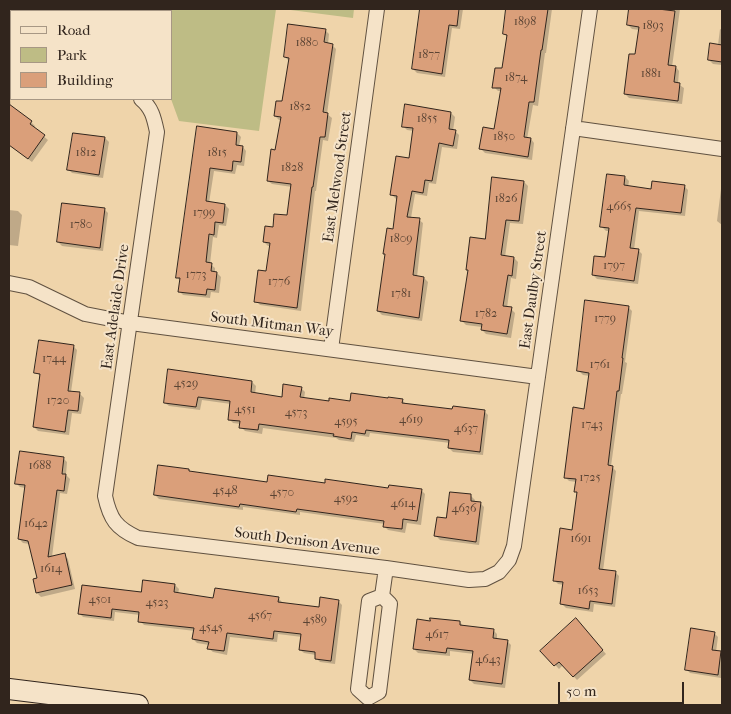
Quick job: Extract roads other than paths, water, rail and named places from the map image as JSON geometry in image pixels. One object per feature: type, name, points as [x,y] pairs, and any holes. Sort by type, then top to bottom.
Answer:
[{"type":"main road","points":[[9,689],[138,705]]},
{"type":"street","name":"East Melwood Street","points":[[331,349],[377,9]]},
{"type":"street","name":"East Daulby Street","points":[[500,572],[509,560],[514,546],[590,9]]},
{"type":"street","name":"East Adelaide Drive","points":[[114,523],[108,511],[105,496],[158,132],[154,116],[142,100]]},
{"type":"street","points":[[573,128],[722,149]]},
{"type":"street","name":"South Mitman Way","points":[[9,283],[29,287],[85,314],[130,323],[538,377]]},
{"type":"street","name":"South Denison Avenue","points":[[114,523],[125,532],[138,538],[469,580],[485,579],[500,572]]},
{"type":"street","points":[[382,596],[386,568]]},
{"type":"street","points":[[382,596],[390,604],[379,692],[368,702],[358,689],[369,601],[382,596]]}]
